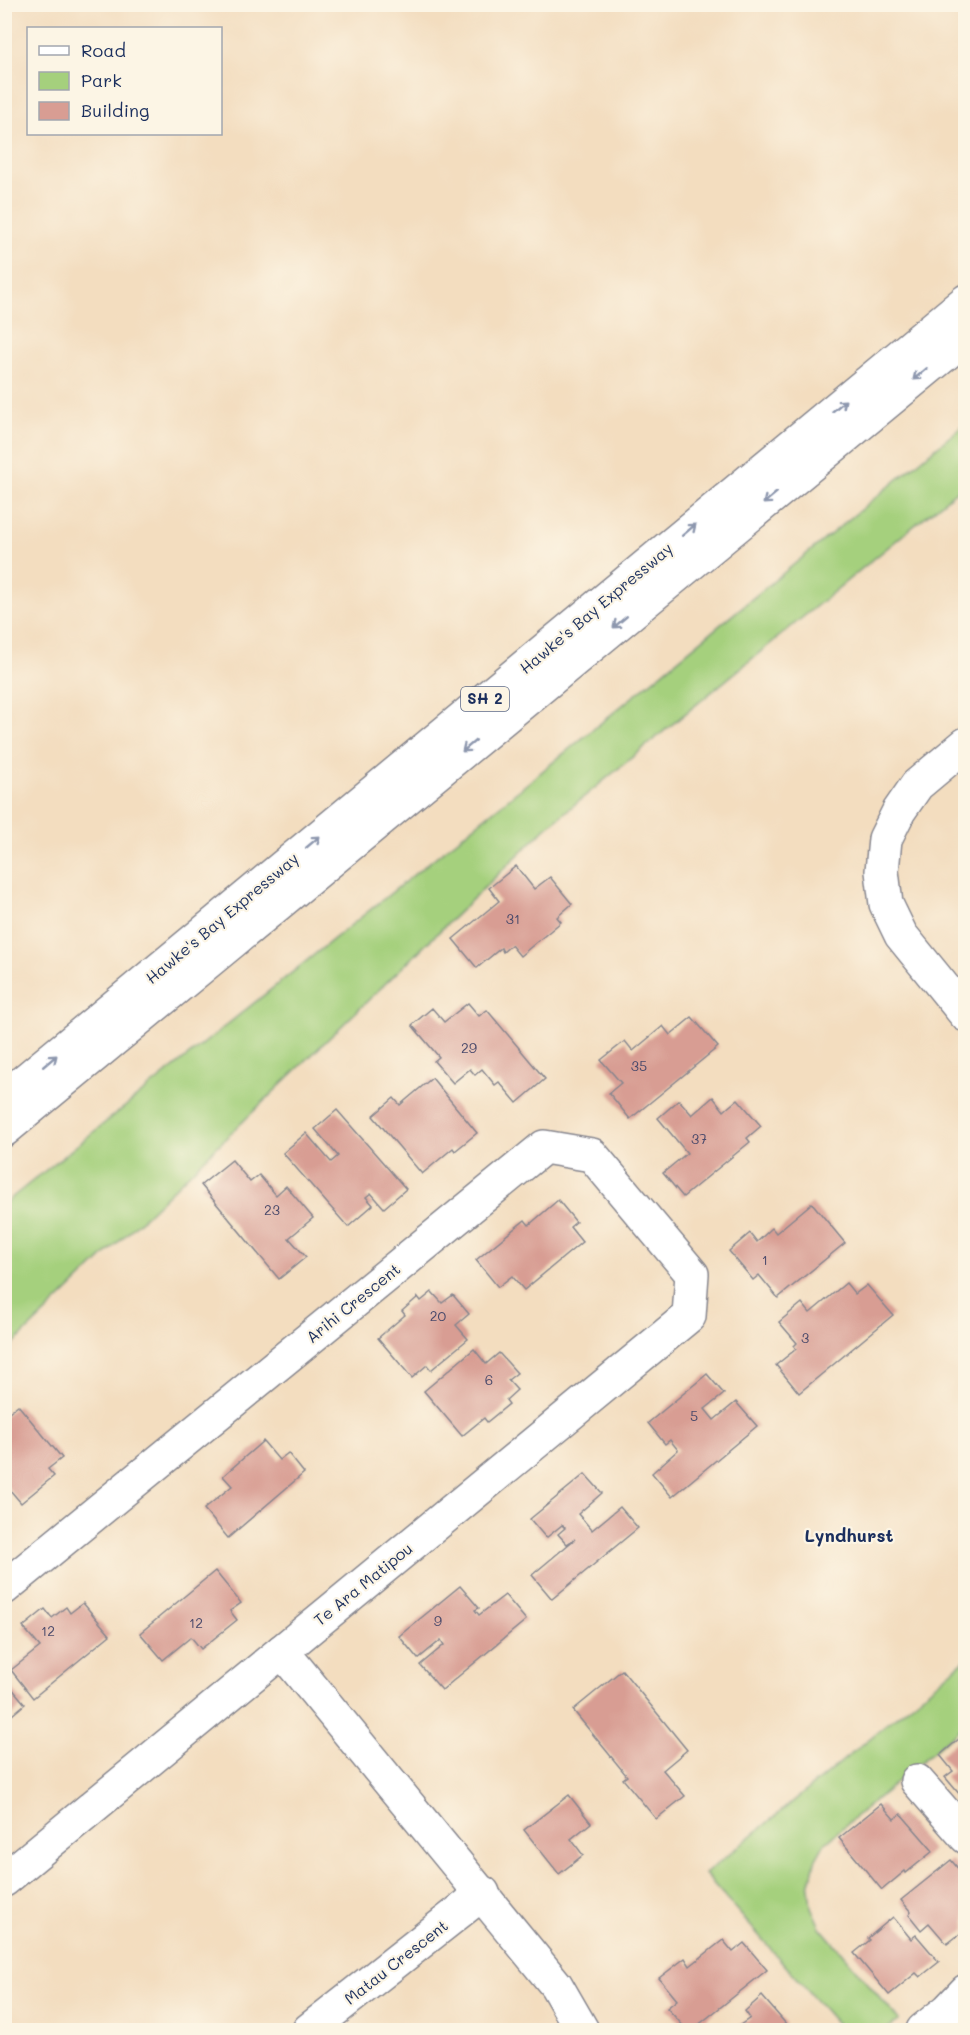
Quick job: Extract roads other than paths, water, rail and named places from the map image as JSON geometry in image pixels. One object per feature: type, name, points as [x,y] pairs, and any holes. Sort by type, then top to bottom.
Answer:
[{"type":"main road","name":"Hawke's Bay Expressway","points":[[4,1098],[966,301]]},
{"type":"main road","name":"Hawke's Bay Expressway","points":[[4,1130],[966,337]]},
{"type":"main road","points":[[966,744],[916,785],[885,840],[882,871],[886,904],[901,935],[966,1015]]},
{"type":"main road","name":"Arihi Crescent","points":[[4,1588],[544,1147],[592,1155],[692,1274]]},
{"type":"main road","name":"Te Ara Matipou","points":[[4,1880],[689,1316],[692,1274]]},
{"type":"main road","points":[[282,1651],[556,1984],[582,2031]]},
{"type":"main road","points":[[917,1781],[966,1837]]},
{"type":"main road","name":"Matau Crescent","points":[[309,2031],[483,1893]]},
{"type":"main road","points":[[923,2031],[966,1991]]},
{"type":"district","name":"Lyndhurst","points":[[849,1536]]}]
